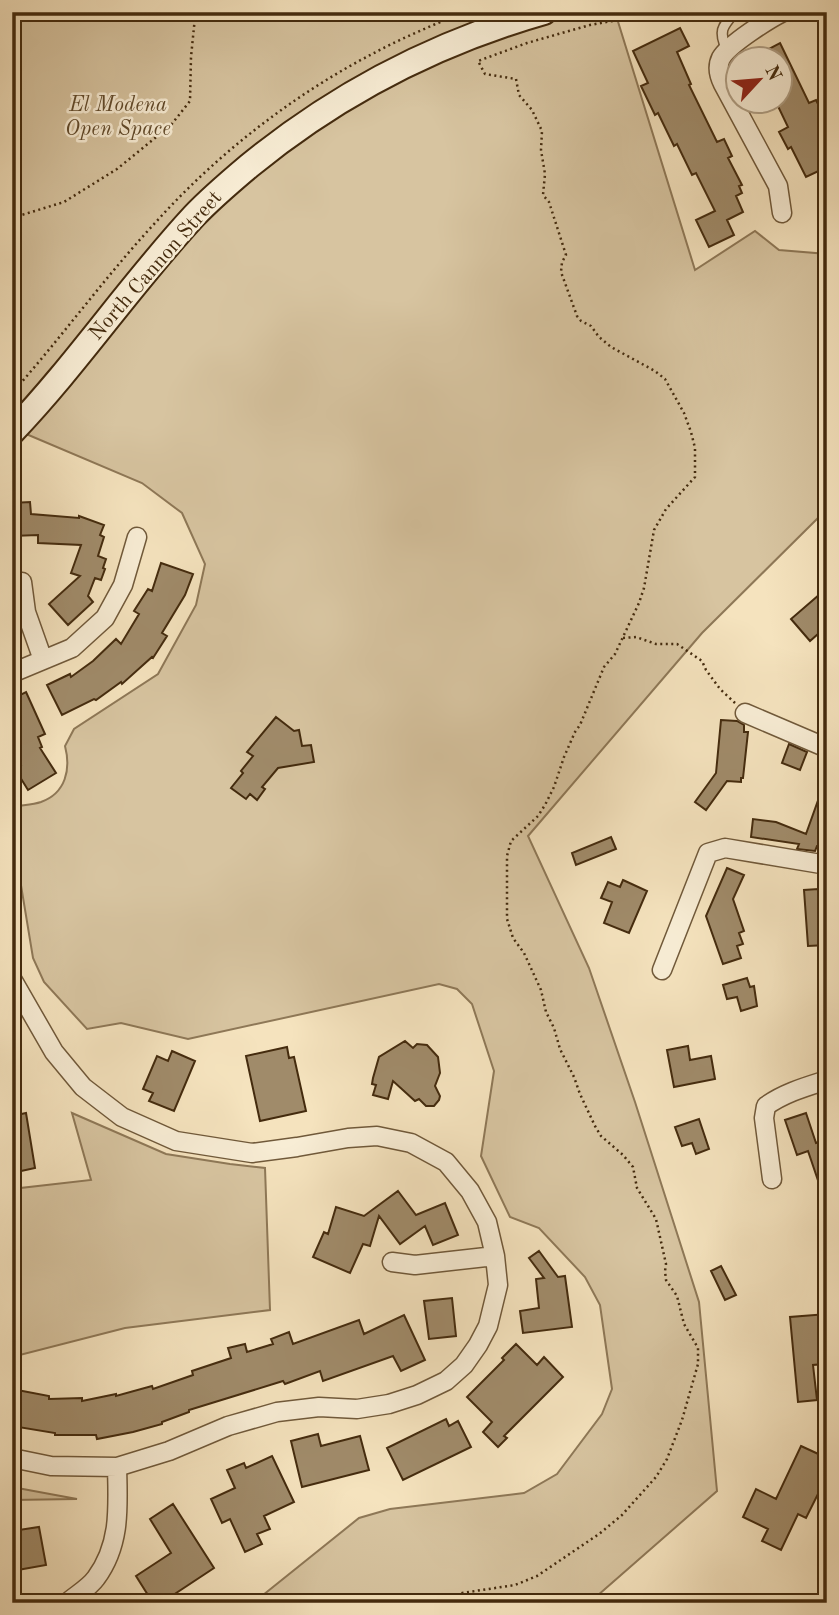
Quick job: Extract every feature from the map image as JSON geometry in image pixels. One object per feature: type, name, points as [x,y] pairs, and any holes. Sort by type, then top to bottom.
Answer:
[{"type":"main road","name":"North Cannon Street","points":[[12,432],[196,214],[267,152],[358,89],[469,37],[544,12]]},
{"type":"street","points":[[732,46],[783,12]]},
{"type":"street","points":[[724,54],[719,68],[724,86]]},
{"type":"street","points":[[740,116],[778,186],[782,213]]},
{"type":"street","points":[[12,673],[72,648],[105,618],[123,585],[137,537]]},
{"type":"street","points":[[22,582],[26,612],[43,660]]},
{"type":"street","points":[[745,713],[827,748]]},
{"type":"street","points":[[662,970],[708,853],[725,848],[827,865]]},
{"type":"street","points":[[12,979],[54,1052],[83,1087],[122,1117],[176,1140],[252,1153],[377,1136],[411,1143],[446,1162],[470,1191],[487,1222],[498,1285],[488,1326],[464,1365],[446,1381],[417,1395],[389,1404],[357,1409],[319,1407],[277,1412],[229,1426],[169,1451],[117,1466],[51,1466],[12,1458]]},
{"type":"street","points":[[772,1179],[764,1118],[766,1106],[778,1097],[827,1080]]},
{"type":"street","points":[[392,1262],[415,1265],[495,1256]]},
{"type":"street","points":[[67,1603],[95,1580],[111,1553],[118,1524],[117,1466]]},
{"type":"lane","points":[[725,46],[721,38],[722,29],[735,12]]},
{"type":"path","points":[[12,218],[64,202],[117,169],[171,124],[190,101],[191,57],[197,12]]},
{"type":"path","points":[[436,1603],[462,1593],[515,1585],[537,1576],[622,1515],[656,1477],[667,1459],[682,1420],[698,1364],[698,1348],[684,1324],[677,1296],[666,1280],[666,1264],[656,1219],[637,1188],[632,1167],[623,1155],[601,1136],[595,1126],[560,1049],[541,990],[524,953],[513,938],[507,919],[507,856],[511,841],[538,816],[554,787],[564,757],[604,667],[615,654],[639,603],[654,530],[666,509],[695,477],[695,448],[684,413],[666,379],[611,347],[577,316],[561,272],[566,255],[564,246],[549,202],[543,195],[545,174],[541,150],[542,131],[519,95],[516,79],[485,74],[478,61],[527,43],[590,25],[662,12]]},
{"type":"path","points":[[622,638],[636,638],[656,644],[677,644],[702,661],[720,689],[745,713]]},
{"type":"green space","name":"El Modena Open Space","points":[[12,12],[615,12],[695,270],[755,231],[779,250],[827,254],[827,509],[702,633],[528,836],[589,968],[699,1302],[717,1491],[589,1603],[253,1603],[359,1518],[390,1509],[524,1493],[557,1474],[602,1414],[612,1389],[600,1305],[585,1277],[539,1228],[510,1217],[481,1156],[494,1071],[472,1004],[457,989],[439,984],[188,1039],[121,1023],[87,1029],[44,982],[33,958],[12,831],[12,807],[41,802],[56,793],[65,779],[65,746],[74,729],[158,674],[196,605],[205,564],[182,513],[142,483],[12,428]]},
{"type":"green space","points":[[72,1113],[166,1154],[265,1168],[270,1310],[125,1328],[12,1357],[12,1189],[91,1180]]},
{"type":"green space","points":[[12,1487],[77,1499],[12,1500]]},
{"type":"building","points":[[680,28],[689,46],[677,52],[691,84],[689,85],[717,142],[724,139],[732,156],[728,158],[742,185],[739,186],[742,193],[736,196],[743,212],[727,220],[734,235],[709,247],[696,220],[715,211],[696,173],[692,175],[658,113],[655,115],[641,86],[648,83],[633,51]]},
{"type":"building","points":[[794,72],[809,103],[816,100],[827,122],[827,167],[806,177],[791,147],[788,149],[779,132],[788,127],[783,116],[794,116]]},
{"type":"building","points":[[30,502],[31,514],[79,516],[104,525],[100,535],[104,537],[98,556],[106,559],[105,569],[101,580],[95,578],[88,596],[93,602],[68,625],[49,604],[80,576],[71,573],[81,545],[38,543],[38,535],[12,536],[12,503]]},
{"type":"building","points":[[161,563],[193,574],[185,595],[162,633],[167,636],[153,658],[122,684],[121,682],[96,700],[62,715],[47,685],[70,674],[71,677],[116,639],[121,644],[139,614],[134,611],[148,589],[152,591]]},
{"type":"building","points":[[827,588],[827,626],[810,641],[791,619]]},
{"type":"building","points":[[26,692],[45,734],[38,737],[42,747],[40,748],[56,773],[28,790],[15,769],[21,765],[12,746],[12,699]]},
{"type":"building","points":[[276,717],[294,731],[299,730],[302,746],[311,745],[314,762],[278,768],[262,787],[265,789],[257,800],[250,794],[246,799],[231,788],[253,756],[247,752]]},
{"type":"building","points":[[721,720],[737,721],[744,725],[744,732],[748,732],[743,778],[741,782],[727,781],[706,810],[695,802],[716,773]]},
{"type":"building","points":[[789,744],[807,752],[800,770],[782,763]]},
{"type":"building","points":[[825,781],[827,818],[819,838],[827,841],[827,847],[817,846],[815,851],[797,849],[799,844],[751,837],[753,819],[776,822],[806,834]]},
{"type":"building","points":[[611,837],[616,849],[576,865],[572,853]]},
{"type":"building","points":[[727,868],[744,875],[733,899],[744,931],[739,933],[743,944],[737,946],[741,958],[723,964],[706,916]]},
{"type":"building","points":[[623,880],[647,891],[629,933],[604,923],[612,902],[601,898],[608,882],[620,887]]},
{"type":"building","points":[[818,889],[820,911],[827,911],[827,945],[808,946],[804,890]]},
{"type":"building","points":[[747,978],[750,987],[754,986],[757,1006],[741,1011],[737,997],[727,999],[723,985]]},
{"type":"building","points":[[405,1041],[413,1048],[417,1044],[427,1045],[438,1057],[440,1073],[435,1086],[440,1096],[434,1106],[426,1106],[419,1099],[415,1101],[393,1081],[388,1099],[373,1095],[376,1085],[372,1084],[379,1057]]},
{"type":"building","points":[[688,1046],[690,1060],[711,1056],[715,1079],[674,1087],[667,1050]]},
{"type":"building","points":[[287,1047],[289,1058],[294,1057],[306,1111],[260,1121],[246,1056]]},
{"type":"building","points":[[172,1051],[195,1061],[174,1111],[149,1101],[153,1093],[143,1089],[157,1056],[168,1061]]},
{"type":"building","points":[[26,1113],[35,1168],[12,1173],[12,1116]]},
{"type":"building","points":[[806,1113],[816,1143],[827,1140],[827,1201],[808,1151],[797,1155],[785,1120]]},
{"type":"building","points":[[699,1119],[709,1149],[696,1154],[692,1143],[682,1146],[675,1127]]},
{"type":"building","points":[[398,1191],[416,1215],[445,1203],[458,1235],[433,1245],[425,1226],[400,1244],[379,1216],[370,1246],[363,1244],[350,1273],[313,1257],[324,1232],[328,1234],[336,1207],[364,1216]]},
{"type":"building","points":[[539,1251],[558,1277],[565,1276],[572,1327],[523,1333],[520,1311],[539,1308],[536,1279],[544,1278],[529,1258]]},
{"type":"building","points":[[721,1266],[736,1295],[725,1300],[711,1271]]},
{"type":"building","points":[[452,1298],[456,1336],[429,1339],[424,1301]]},
{"type":"building","points":[[827,1314],[827,1345],[822,1346],[824,1364],[813,1365],[817,1400],[798,1402],[790,1317]]},
{"type":"building","points":[[404,1315],[425,1360],[401,1371],[393,1356],[323,1381],[320,1371],[285,1384],[283,1381],[189,1410],[162,1424],[97,1439],[96,1435],[55,1435],[12,1426],[12,1389],[49,1396],[49,1399],[82,1398],[82,1401],[116,1396],[152,1386],[153,1389],[193,1375],[192,1371],[231,1358],[228,1348],[245,1344],[247,1352],[273,1344],[271,1339],[289,1332],[293,1344],[359,1320],[364,1334]]},
{"type":"building","points":[[516,1344],[537,1365],[544,1357],[563,1377],[504,1436],[507,1438],[498,1447],[483,1432],[492,1422],[467,1397]]},
{"type":"building","points":[[446,1419],[449,1426],[458,1421],[471,1447],[403,1480],[387,1448]]},
{"type":"building","points":[[318,1434],[321,1446],[360,1436],[369,1470],[302,1487],[291,1441]]},
{"type":"building","points":[[801,1446],[827,1458],[827,1484],[824,1482],[806,1518],[798,1514],[781,1550],[762,1541],[768,1529],[743,1517],[756,1489],[776,1499]]},
{"type":"building","points":[[272,1456],[294,1502],[264,1516],[270,1529],[257,1534],[262,1544],[245,1552],[230,1519],[222,1523],[211,1499],[235,1488],[227,1470],[244,1463],[246,1468]]},
{"type":"building","points":[[173,1504],[214,1568],[161,1603],[153,1603],[136,1576],[171,1553],[150,1519]]},
{"type":"building","points":[[39,1527],[46,1565],[12,1571],[12,1531]]}]
